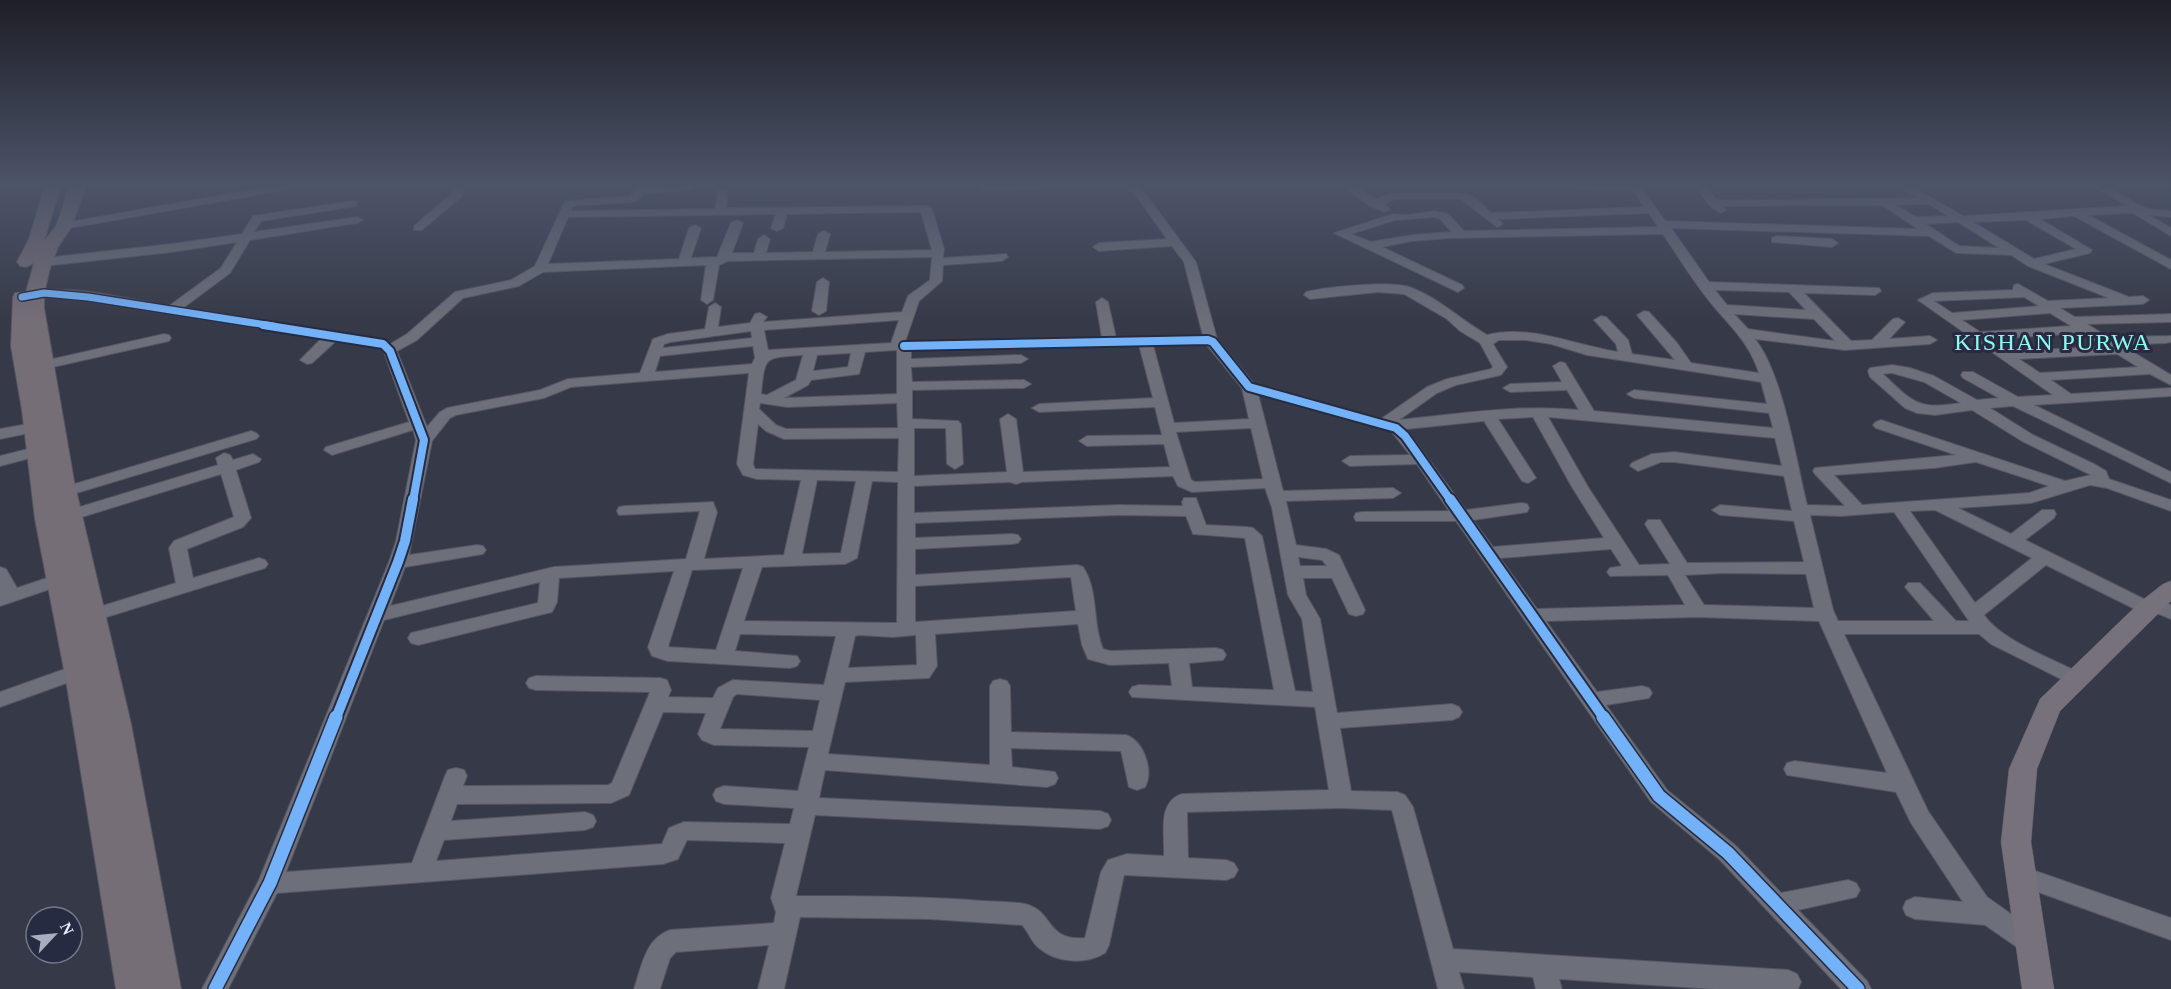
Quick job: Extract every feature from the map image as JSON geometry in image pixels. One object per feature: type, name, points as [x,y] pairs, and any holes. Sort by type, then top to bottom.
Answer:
[{"type":"highway","points":[[39,232],[26,262],[28,296],[44,365],[42,434],[47,519],[70,576],[90,616],[116,724],[162,989]]},
{"type":"highway","points":[[60,232],[49,247],[28,296],[21,346],[42,434],[67,504],[70,576],[79,671],[135,989]]},
{"type":"main road","points":[[2037,989],[2016,842],[2023,769],[2049,706],[2074,679],[2161,603]]},
{"type":"street","points":[[172,310],[226,270],[249,232]]},
{"type":"street","points":[[44,262],[172,248],[278,232]]},
{"type":"street","points":[[540,268],[556,232]]},
{"type":"street","points":[[684,262],[694,232]]},
{"type":"street","points":[[711,332],[711,303],[719,259],[733,232]]},
{"type":"street","points":[[899,630],[906,626],[906,428],[902,352],[907,316],[917,295],[935,284],[937,258],[931,232]]},
{"type":"street","points":[[1169,232],[1190,262],[1211,341],[1249,387],[1289,549],[1297,595],[1311,620],[1341,799]]},
{"type":"street","points":[[1343,232],[1340,233],[1458,288]]},
{"type":"street","points":[[1370,246],[1412,238],[1501,232]]},
{"type":"street","points":[[1668,232],[1722,309],[1760,355],[1776,409],[1829,621],[1919,817],[1978,904],[1990,915],[2031,942]]},
{"type":"street","points":[[1771,232],[1787,256]]},
{"type":"street","points":[[1931,232],[1959,250],[2013,252]]},
{"type":"street","points":[[1981,232],[2032,263],[2134,298],[2171,317]]},
{"type":"street","points":[[2032,263],[2086,250],[2056,232]]},
{"type":"street","points":[[2111,232],[2171,265]]},
{"type":"street","points":[[818,255],[824,234]]},
{"type":"street","points":[[759,256],[764,238]]},
{"type":"street","points":[[1776,240],[1832,243]]},
{"type":"street","points":[[1099,247],[1176,242]]},
{"type":"street","points":[[389,350],[412,337],[459,295],[515,283],[540,268],[684,262],[759,256],[937,258],[1002,256]]},
{"type":"street","points":[[819,311],[823,282]]},
{"type":"street","points":[[1705,286],[1875,291]]},
{"type":"street","points":[[1310,295],[1389,288],[1407,290],[1452,316],[1465,328],[1487,341]]},
{"type":"street","points":[[1792,288],[1848,346]]},
{"type":"street","points":[[2066,397],[1924,298],[2022,290],[2171,381]]},
{"type":"street","points":[[28,296],[54,293],[382,344],[389,350],[421,432],[405,541],[398,562],[270,883],[215,989]]},
{"type":"street","points":[[1949,317],[2134,298]]},
{"type":"street","points":[[1102,302],[1110,342]]},
{"type":"street","points":[[2095,302],[2123,319]]},
{"type":"street","points":[[1722,309],[1818,315]]},
{"type":"street","points":[[907,316],[819,311],[761,316],[756,321],[760,362],[758,402],[745,464],[749,472],[906,479],[1183,478],[1274,489],[1393,493]]},
{"type":"street","points":[[1644,315],[1686,366]]},
{"type":"street","points":[[653,353],[758,334],[907,316]]},
{"type":"street","points":[[2072,321],[2171,317]]},
{"type":"street","points":[[1601,320],[1623,343],[1626,357]]},
{"type":"street","points":[[1875,345],[1898,322]]},
{"type":"street","points":[[1978,336],[2085,329]]},
{"type":"street","points":[[646,377],[653,353],[658,342],[663,339],[711,332],[758,334]]},
{"type":"street","points":[[1744,333],[1848,346],[1930,340]]},
{"type":"street","points":[[307,360],[333,336]]},
{"type":"street","points":[[1487,341],[1499,336],[1526,336],[1553,340],[1587,351],[1768,379]]},
{"type":"street","points":[[44,365],[164,338]]},
{"type":"street","points":[[2104,341],[2166,339]]},
{"type":"street","points":[[1145,341],[1169,433],[1198,527],[1204,531],[1247,532],[1253,536],[1287,699]]},
{"type":"street","points":[[902,352],[1110,342],[1211,341]]},
{"type":"street","points":[[1386,425],[1432,390],[1452,382],[1496,372],[1500,367],[1486,344],[1487,341]]},
{"type":"street","points":[[806,376],[854,370],[859,348]]},
{"type":"street","points":[[332,450],[421,432],[452,411],[544,394],[568,383],[746,370],[772,353],[859,348],[1021,359]]},
{"type":"street","points":[[2006,355],[2119,350]]},
{"type":"street","points":[[758,402],[800,385],[806,376],[811,351]]},
{"type":"street","points":[[1560,366],[1589,415]]},
{"type":"street","points":[[2110,484],[2090,468],[2021,434],[1973,405],[1917,373],[1890,369],[1875,371],[1909,405],[1917,408],[1973,405],[2066,397],[2171,392]]},
{"type":"street","points":[[2038,377],[2152,370]]},
{"type":"street","points":[[1968,375],[2014,401],[2164,475]]},
{"type":"street","points":[[758,402],[788,403],[1024,384]]},
{"type":"street","points":[[1510,388],[1572,386]]},
{"type":"street","points":[[1249,387],[1386,425],[1405,436],[1666,804],[1728,852],[1858,989]]},
{"type":"street","points":[[1635,394],[1776,409]]},
{"type":"street","points":[[758,402],[771,428],[784,434],[953,424],[955,464]]},
{"type":"street","points":[[1039,408],[1161,402]]},
{"type":"street","points":[[1386,425],[1538,412],[1782,435]]},
{"type":"street","points":[[1538,412],[1616,543],[1625,572],[1737,566],[1815,568]]},
{"type":"street","points":[[1488,416],[1528,478]]},
{"type":"street","points":[[1008,419],[1016,478]]},
{"type":"street","points":[[1087,441],[1257,423]]},
{"type":"street","points":[[1881,425],[2065,486]]},
{"type":"street","points":[[0,434],[42,434]]},
{"type":"street","points":[[0,462],[42,434]]},
{"type":"street","points":[[67,504],[251,436]]},
{"type":"street","points":[[1917,437],[1934,463]]},
{"type":"street","points":[[186,587],[178,548],[180,545],[237,523],[243,518],[220,446]]},
{"type":"street","points":[[1638,466],[1658,457],[1674,457],[1792,472]]},
{"type":"street","points":[[1858,510],[1821,471],[1934,463],[1977,457]]},
{"type":"street","points":[[67,504],[252,459]]},
{"type":"street","points":[[1350,461],[1421,459]]},
{"type":"street","points":[[2110,484],[2164,475]]},
{"type":"street","points":[[792,561],[810,476]]},
{"type":"street","points":[[376,616],[550,574],[598,569],[840,559],[849,556],[865,477]]},
{"type":"street","points":[[1720,510],[1802,514],[2031,498],[2090,480],[2110,484],[2171,506]]},
{"type":"street","points":[[1939,505],[2045,556],[2161,603]]},
{"type":"street","points":[[625,511],[706,506],[710,512],[658,647],[659,651],[668,654],[790,661]]},
{"type":"street","points":[[1899,507],[1978,620],[1998,639],[2074,679]]},
{"type":"street","points":[[1362,518],[1462,516],[1521,508]]},
{"type":"street","points":[[906,518],[1119,510],[1193,511]]},
{"type":"street","points":[[2013,541],[2048,514]]},
{"type":"street","points":[[1654,524],[1698,611]]},
{"type":"street","points":[[906,544],[1011,539]]},
{"type":"street","points":[[1488,553],[1616,543]]},
{"type":"street","points":[[1289,549],[1330,556],[1356,610]]},
{"type":"street","points":[[398,562],[477,550]]},
{"type":"street","points":[[1530,615],[1698,611],[1952,628],[1978,620],[2045,556]]},
{"type":"street","points":[[723,657],[754,563]]},
{"type":"street","points":[[90,616],[259,564]]},
{"type":"street","points":[[906,581],[1071,569],[1077,571],[1082,578],[1085,617],[1093,649],[1102,657],[1216,655]]},
{"type":"street","points":[[1293,572],[1339,572]]},
{"type":"street","points":[[0,573],[6,598],[70,576]]},
{"type":"street","points":[[418,638],[544,608],[548,602],[550,574]]},
{"type":"street","points":[[1914,586],[1952,628]]},
{"type":"street","points":[[733,627],[899,630],[1085,617]]},
{"type":"street","points":[[821,739],[714,737],[709,734],[709,730],[728,690],[739,686],[834,684],[922,673],[927,666],[925,628]]},
{"type":"street","points":[[848,630],[783,898],[784,904],[790,906],[930,908],[1025,915],[1033,919],[1040,933],[1051,943],[1083,951],[1090,950],[1096,945],[1116,867],[1127,864],[1226,870]]},
{"type":"street","points":[[1178,656],[1183,694]]},
{"type":"street","points":[[0,700],[79,671]]},
{"type":"street","points":[[421,871],[452,785],[617,793],[621,789],[661,687],[657,683],[536,683]]},
{"type":"street","points":[[1000,686],[1001,775]]},
{"type":"street","points":[[1139,692],[1287,699],[1326,711],[1452,712]]},
{"type":"street","points":[[1592,700],[1642,693]]},
{"type":"street","points":[[656,704],[719,706]]},
{"type":"street","points":[[1001,740],[1126,743],[1133,750],[1137,781]]},
{"type":"street","points":[[816,761],[1047,778]]},
{"type":"street","points":[[1795,769],[1903,784]]},
{"type":"street","points":[[723,795],[806,803],[1100,820]]},
{"type":"street","points":[[1176,867],[1178,805],[1341,799],[1393,800],[1402,807],[1451,989]]},
{"type":"street","points":[[436,831],[585,821]]},
{"type":"street","points":[[270,883],[663,854],[670,852],[673,848],[673,839],[684,831],[799,834]]},
{"type":"street","points":[[2021,876],[2170,929]]},
{"type":"street","points":[[1776,904],[1848,890]]},
{"type":"street","points":[[771,989],[790,906]]},
{"type":"street","points":[[1915,908],[1990,915]]},
{"type":"street","points":[[647,989],[659,952],[669,941],[784,933]]},
{"type":"street","points":[[1443,960],[1546,978],[1719,983],[1788,982]]},
{"type":"cycle path","points":[[22,297],[44,293],[88,297],[383,344],[390,351],[424,440],[405,541],[398,562],[270,883],[215,989]]},
{"type":"cycle path","points":[[904,346],[1208,340],[1213,342],[1249,387],[1396,428],[1405,436],[1659,796],[1728,853],[1858,989]]},
{"type":"district","name":"KISHAN PURWA","points":[[2053,342]]}]
